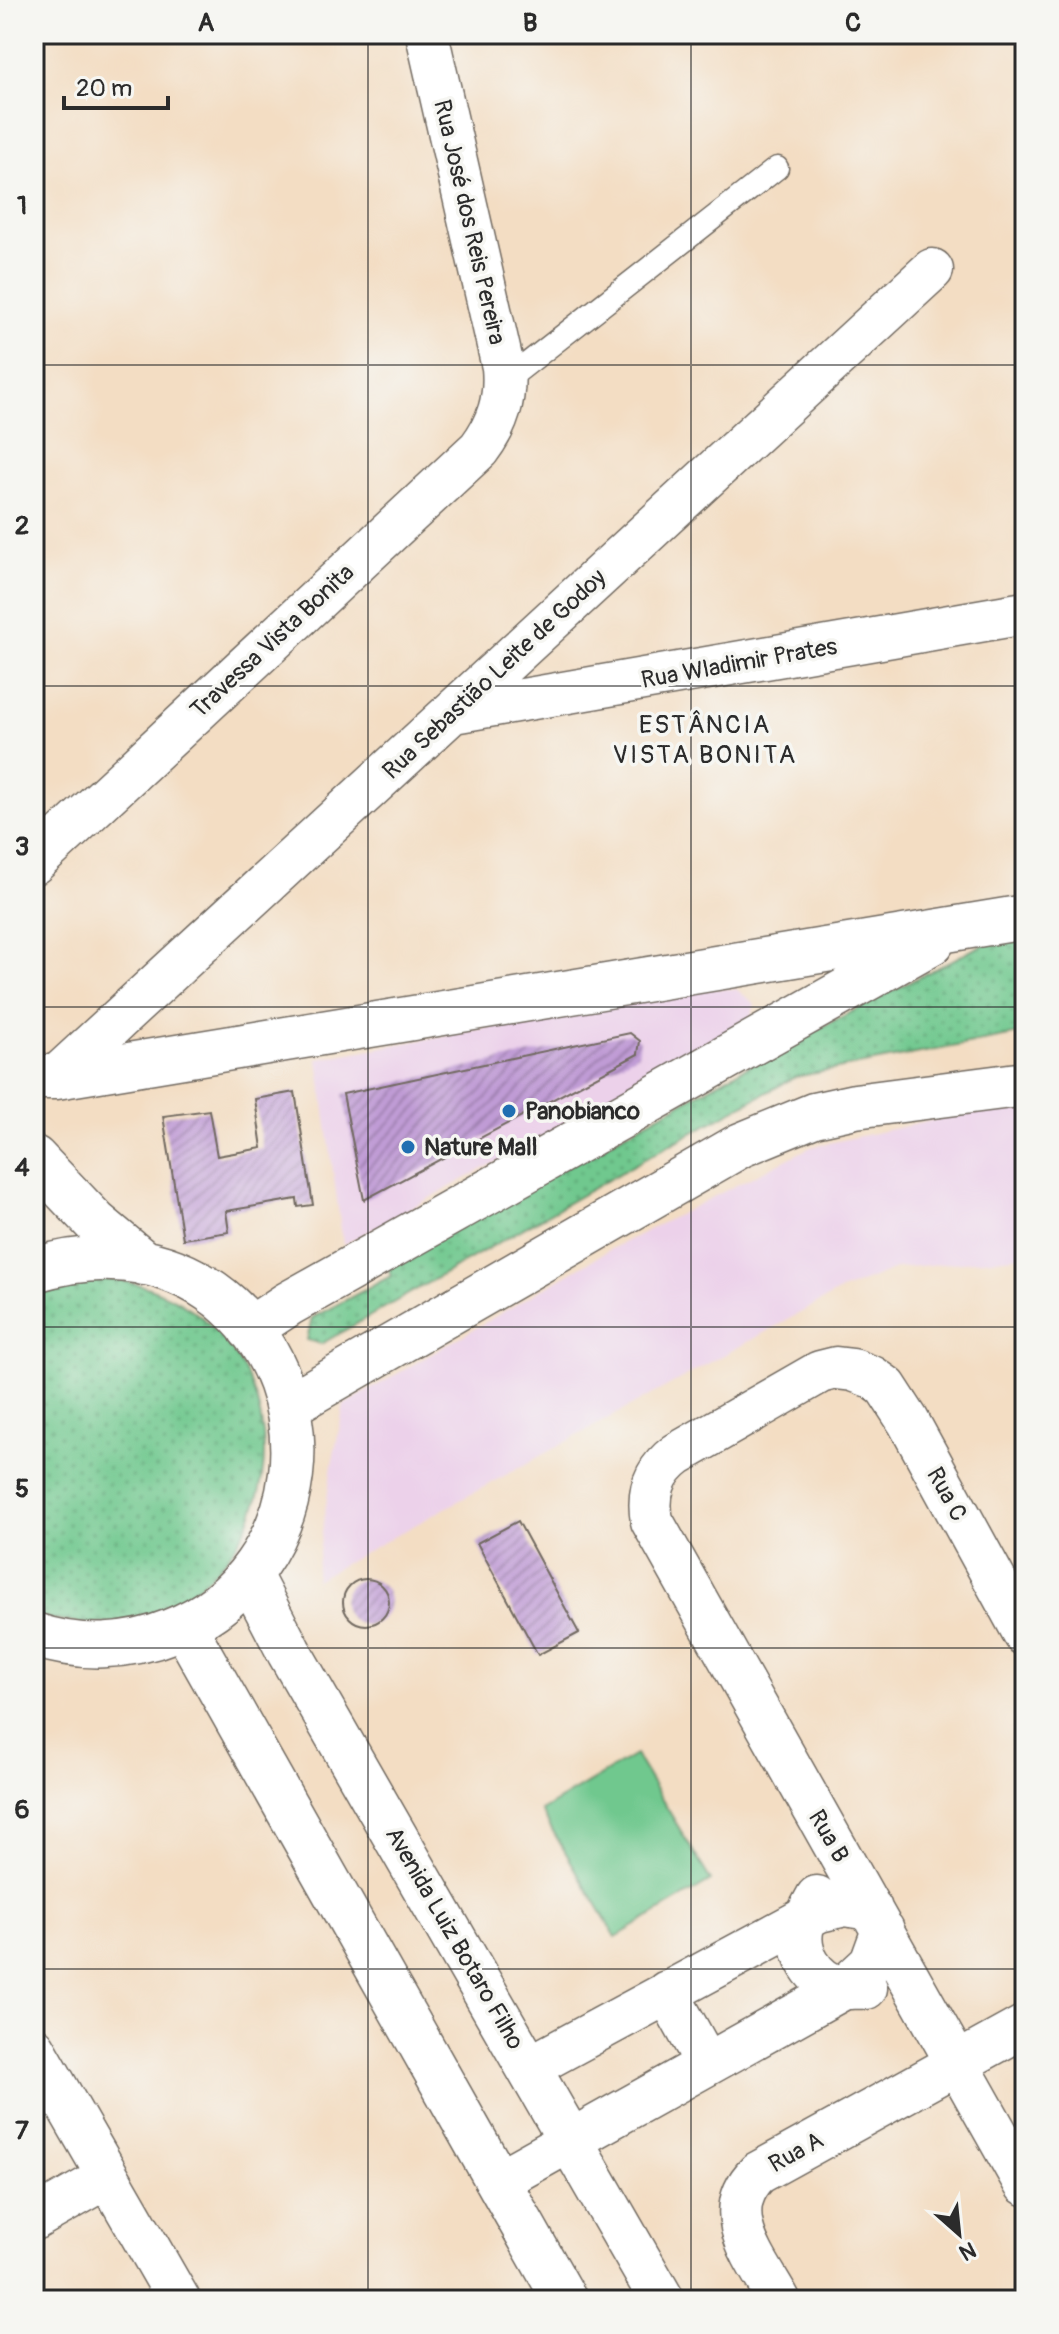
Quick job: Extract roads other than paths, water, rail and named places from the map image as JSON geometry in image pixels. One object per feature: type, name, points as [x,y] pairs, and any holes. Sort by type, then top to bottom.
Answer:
[{"type":"main road","points":[[45,1077],[1025,917]]},
{"type":"main road","points":[[250,1329],[302,1296],[959,927]]},
{"type":"main road","points":[[288,1406],[741,1145],[781,1127],[814,1115],[855,1106],[1025,1084]]},
{"type":"main road","points":[[34,1158],[95,1222],[144,1263]]},
{"type":"main road","points":[[34,1270],[89,1258],[144,1263],[175,1273],[203,1287],[228,1306],[267,1352],[280,1378],[293,1435],[289,1495],[280,1523],[249,1575],[208,1612],[184,1626],[127,1644],[97,1646],[34,1635]]},
{"type":"main road","name":"Avenida Luiz Botaro Filho","points":[[249,1575],[289,1652],[662,2300]]},
{"type":"main road","points":[[184,1626],[565,2300]]},
{"type":"street","name":"Rua José dos Reis Pereira","points":[[427,34],[503,367],[502,396]]},
{"type":"street","name":"Rua Sebastião Leite de Godoy","points":[[45,1077],[453,712],[932,270]]},
{"type":"street","name":"Travessa Vista Bonita","points":[[34,863],[479,449],[488,437],[502,396]]},
{"type":"street","name":"Rua Wladimir Prates","points":[[453,712],[1025,613]]},
{"type":"street","name":"Rua C","points":[[653,1483],[662,1466],[677,1454],[820,1372],[836,1368],[872,1377],[886,1387],[908,1421],[1025,1635]]},
{"type":"street","name":"Rua B","points":[[653,1483],[649,1502],[652,1521],[1025,2184]]},
{"type":"street","points":[[827,1833],[824,1876],[803,1924],[802,1941],[809,1965],[820,1978],[844,1988],[860,1987],[908,2000],[934,2020]]},
{"type":"street","points":[[498,2181],[844,1988],[871,1963],[877,1919],[845,1905],[807,1916],[530,2067]]},
{"type":"street","points":[[667,1992],[707,2064]]},
{"type":"street","name":"Rua A","points":[[779,2300],[740,2223],[743,2196],[751,2179],[1025,2026]]},
{"type":"street","points":[[34,2048],[179,2300]]},
{"type":"street","points":[[34,2219],[108,2177]]},
{"type":"lane","name":"Travessa Vista Bonita","points":[[502,396],[777,168]]},
{"type":"place","name":"Panobianco","points":[[509,1111]]},
{"type":"place","name":"Nature Mall","points":[[408,1147]]},
{"type":"district","name":"ESTÂNCIA VISTA BONITA","points":[[705,739]]}]
